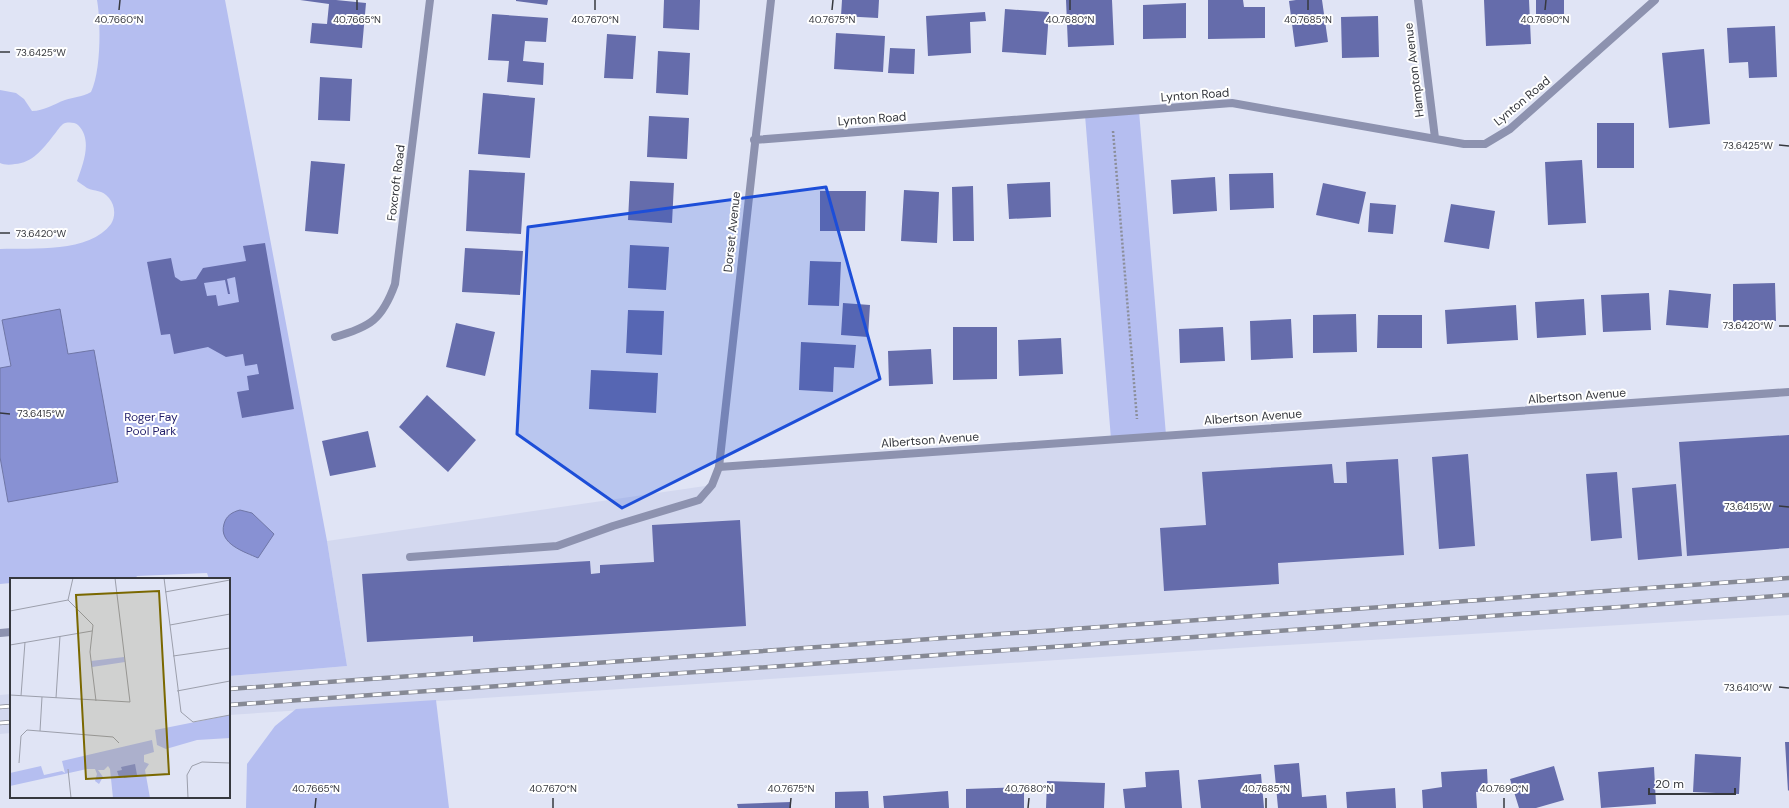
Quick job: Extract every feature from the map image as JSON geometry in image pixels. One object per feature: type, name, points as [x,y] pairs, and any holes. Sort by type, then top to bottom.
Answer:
[{"type":"street","name":"Foxcroft Road","points":[[334,337],[360,330],[372,322],[390,300],[395,284],[430,0]]},
{"type":"street","name":"Dorset Avenue","points":[[410,557],[557,546],[613,526],[699,500],[712,485],[719,467],[754,140],[771,0]]},
{"type":"street","name":"Hampton Avenue","points":[[1418,0],[1435,138]]},
{"type":"street","name":"Lynton Road","points":[[754,140],[1232,103],[1464,144],[1485,144],[1510,130],[1655,0]]},
{"type":"street","name":"Albertson Avenue","points":[[719,467],[1138,437],[1574,409],[1789,392]]},
{"type":"street","points":[[0,633],[10,632]]},
{"type":"path","points":[[1112,113],[1138,437]]},
{"type":"highlighted area","points":[[826,187],[880,379],[622,508],[517,434],[528,227]]},
{"type":"shaded area","points":[[60,309],[68,354],[94,350],[118,482],[8,502],[0,457],[0,368],[11,366],[2,320]]},
{"type":"shaded area","points":[[1789,391],[1789,615],[1253,647],[230,715],[230,676],[347,666],[327,541],[712,485],[719,467]]},
{"type":"shaded area","points":[[240,510],[252,513],[274,534],[258,558],[240,550],[225,537],[223,531],[226,519],[232,513]]},
{"type":"shaded area","points":[[10,694],[10,733],[0,734],[0,695]]},
{"type":"green space","name":"Roger Fay Pool Park","points":[[97,0],[225,0],[327,541],[347,666],[230,676],[230,578],[209,578],[207,573],[137,576],[136,578],[10,578],[10,583],[0,584],[0,249],[60,247],[89,240],[102,233],[111,224],[113,221],[114,207],[106,195],[87,188],[77,181],[84,160],[86,145],[83,131],[76,124],[63,124],[41,150],[27,161],[11,165],[0,163],[0,90],[16,93],[24,99],[32,111],[45,109],[65,100],[91,92],[97,72],[99,47]]},
{"type":"green space","points":[[1139,111],[1166,435],[1111,439],[1085,115]]},
{"type":"green space","points":[[436,700],[449,808],[246,808],[247,764],[275,726],[296,709]]},
{"type":"building","points":[[300,0],[336,0],[366,3],[362,48],[310,43],[312,23],[327,24],[329,4]]},
{"type":"building","points":[[516,0],[548,0],[547,5]]},
{"type":"building","points":[[664,0],[700,0],[699,30],[663,28]]},
{"type":"building","points":[[842,0],[879,0],[878,18],[841,16]]},
{"type":"building","points":[[1066,0],[1112,0],[1114,45],[1068,47]]},
{"type":"building","points":[[1208,0],[1243,0],[1244,7],[1265,7],[1265,38],[1208,39]]},
{"type":"building","points":[[1322,0],[1328,42],[1295,47],[1289,1]]},
{"type":"building","points":[[1484,0],[1529,0],[1531,44],[1486,46]]},
{"type":"building","points":[[1536,0],[1564,0],[1564,14],[1536,15]]},
{"type":"building","points":[[1186,3],[1186,38],[1143,39],[1143,5]]},
{"type":"building","points":[[1005,9],[1049,12],[1046,55],[1002,52]]},
{"type":"building","points":[[985,12],[986,21],[970,22],[971,53],[928,56],[926,16]]},
{"type":"building","points":[[492,14],[548,18],[546,42],[525,41],[523,61],[544,63],[543,85],[507,82],[509,61],[488,60]]},
{"type":"building","points":[[1378,16],[1379,57],[1342,58],[1341,17]]},
{"type":"building","points":[[1775,26],[1777,77],[1749,78],[1748,62],[1729,63],[1727,28]]},
{"type":"building","points":[[836,33],[885,36],[883,72],[834,69]]},
{"type":"building","points":[[607,34],[636,36],[633,79],[604,78]]},
{"type":"building","points":[[890,48],[915,49],[914,74],[888,73]]},
{"type":"building","points":[[1704,49],[1710,124],[1669,128],[1662,53]]},
{"type":"building","points":[[658,51],[690,53],[688,95],[656,93]]},
{"type":"building","points":[[320,77],[352,79],[350,121],[318,120]]},
{"type":"building","points":[[483,93],[535,98],[530,158],[478,154]]},
{"type":"building","points":[[649,116],[689,118],[687,159],[647,157]]},
{"type":"building","points":[[1597,123],[1634,123],[1634,168],[1597,168]]},
{"type":"building","points":[[1582,160],[1586,223],[1548,225],[1545,162]]},
{"type":"building","points":[[311,161],[345,164],[338,234],[305,231]]},
{"type":"building","points":[[469,170],[525,173],[521,234],[466,231]]},
{"type":"building","points":[[1273,173],[1274,208],[1230,210],[1229,174]]},
{"type":"building","points":[[1215,177],[1217,211],[1173,214],[1171,180]]},
{"type":"building","points":[[630,181],[674,183],[672,223],[628,220]]},
{"type":"building","points":[[1050,182],[1051,217],[1009,219],[1007,184]]},
{"type":"building","points":[[1323,183],[1366,192],[1359,224],[1316,215]]},
{"type":"building","points":[[973,186],[974,241],[953,241],[952,187]]},
{"type":"building","points":[[904,190],[939,192],[937,243],[901,241]]},
{"type":"building","points":[[820,191],[866,191],[865,231],[820,231]]},
{"type":"building","points":[[1370,203],[1396,205],[1393,234],[1368,232]]},
{"type":"building","points":[[1451,204],[1495,211],[1489,249],[1444,242]]},
{"type":"building","points":[[265,243],[294,409],[242,418],[237,392],[249,390],[247,376],[259,374],[257,364],[245,366],[243,354],[226,357],[208,347],[174,354],[170,334],[161,335],[147,262],[171,258],[175,277],[181,281],[196,279],[203,268],[246,261],[243,246]],"holes":[[[235,277],[239,302],[218,306],[216,295],[207,296],[204,283],[225,280],[228,294],[230,294],[227,279]]]},
{"type":"building","points":[[630,245],[669,247],[666,290],[628,288]]},
{"type":"building","points":[[465,248],[523,251],[520,295],[462,292]]},
{"type":"building","points":[[810,261],[841,262],[839,306],[808,305]]},
{"type":"building","points":[[1775,283],[1776,321],[1733,322],[1733,284]]},
{"type":"building","points":[[1669,290],[1711,294],[1708,328],[1666,325]]},
{"type":"building","points":[[1649,293],[1651,330],[1603,332],[1601,295]]},
{"type":"building","points":[[1584,299],[1586,335],[1537,338],[1535,302]]},
{"type":"building","points":[[843,303],[870,305],[868,337],[841,335]]},
{"type":"building","points":[[1516,305],[1518,340],[1447,344],[1445,310]]},
{"type":"building","points":[[628,310],[664,311],[662,355],[626,353]]},
{"type":"building","points":[[1356,314],[1357,352],[1313,353],[1313,315]]},
{"type":"building","points":[[1378,315],[1422,315],[1422,348],[1377,348]]},
{"type":"building","points":[[1291,319],[1293,358],[1251,360],[1250,321]]},
{"type":"building","points":[[456,323],[495,332],[485,376],[446,367]]},
{"type":"building","points":[[953,327],[997,327],[997,379],[953,380]]},
{"type":"building","points":[[1223,327],[1225,361],[1180,363],[1179,329]]},
{"type":"building","points":[[1061,338],[1063,374],[1019,376],[1018,340]]},
{"type":"building","points":[[801,342],[856,345],[854,368],[834,367],[833,392],[799,390]]},
{"type":"building","points":[[931,349],[933,384],[889,386],[888,351]]},
{"type":"building","points":[[591,370],[658,373],[656,413],[589,409]]},
{"type":"building","points":[[427,395],[476,440],[448,472],[399,427]]},
{"type":"building","points":[[368,431],[376,467],[330,476],[322,441]]},
{"type":"building","points":[[1789,435],[1789,548],[1687,556],[1679,442]]},
{"type":"building","points":[[1468,454],[1475,546],[1439,549],[1432,457]]},
{"type":"building","points":[[1398,459],[1404,555],[1278,563],[1279,584],[1164,591],[1160,528],[1206,525],[1202,472],[1332,464],[1334,483],[1347,483],[1346,462]]},
{"type":"building","points":[[1617,472],[1622,538],[1591,541],[1586,474]]},
{"type":"building","points":[[1676,484],[1682,556],[1638,560],[1632,488]]},
{"type":"building","points":[[740,520],[746,626],[473,642],[473,636],[367,642],[362,574],[590,561],[591,574],[600,573],[600,565],[654,562],[652,525]]},
{"type":"building","points":[[1785,742],[1789,742],[1788,791]]},
{"type":"building","points":[[1695,754],[1741,757],[1739,794],[1693,792]]},
{"type":"building","points":[[1299,763],[1302,797],[1326,795],[1327,808],[1278,808],[1274,765]]},
{"type":"building","points":[[1554,766],[1564,800],[1536,808],[1519,808],[1510,779]]},
{"type":"building","points":[[1654,767],[1656,804],[1601,808],[1598,772]]},
{"type":"building","points":[[1487,769],[1488,791],[1476,792],[1477,808],[1423,808],[1422,790],[1442,787],[1441,772]]},
{"type":"building","points":[[1179,770],[1182,808],[1125,808],[1123,789],[1146,787],[1145,772]]},
{"type":"building","points":[[1261,774],[1264,808],[1201,808],[1198,780]]},
{"type":"building","points":[[1047,781],[1105,783],[1104,808],[1046,808]]},
{"type":"building","points":[[1024,787],[1024,808],[966,808],[966,789]]},
{"type":"building","points":[[1395,788],[1396,808],[1347,808],[1346,792]]},
{"type":"building","points":[[868,791],[869,808],[835,808],[835,792]]},
{"type":"building","points":[[948,791],[949,808],[884,808],[883,796]]},
{"type":"building","points":[[791,802],[791,808],[738,808],[737,804]]},
{"type":"railway","points":[[230,689],[1789,578]]},
{"type":"railway","points":[[230,705],[1789,595]]},
{"type":"railway","points":[[0,707],[10,706]]},
{"type":"railway","points":[[0,723],[10,722]]}]
